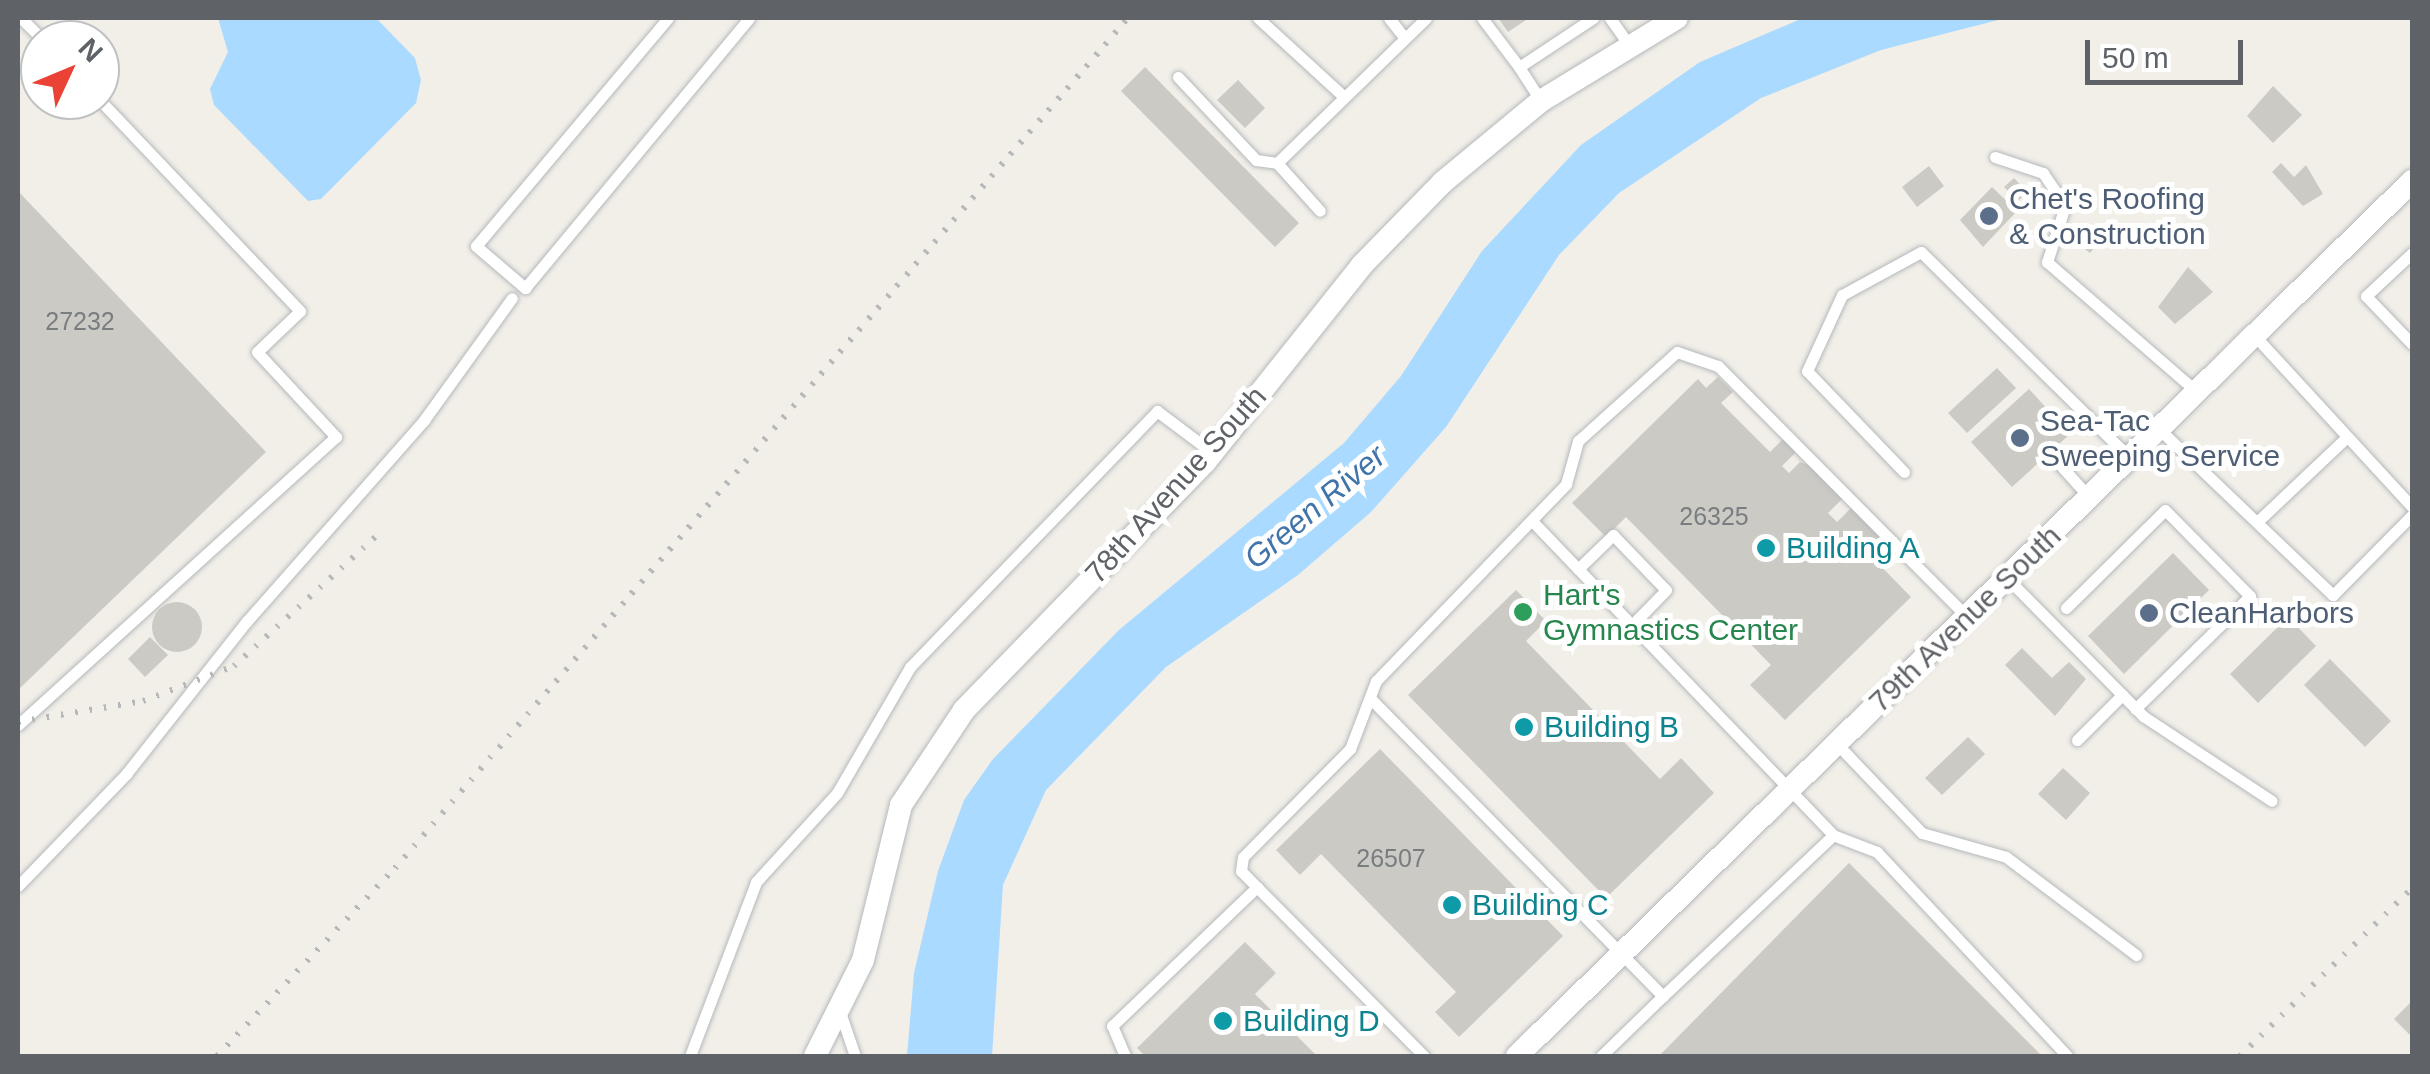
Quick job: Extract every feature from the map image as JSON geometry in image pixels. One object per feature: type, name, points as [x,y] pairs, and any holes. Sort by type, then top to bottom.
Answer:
[{"type":"street","name":"78th Avenue South","points":[[815,1056],[840,1012],[916,775],[994,676],[1213,453],[1362,265],[1443,182],[1541,101],[1628,44],[1677,18]]},
{"type":"street","name":"79th Avenue South","points":[[1517,1056],[2412,181]]},
{"type":"lane","points":[[668,18],[476,246],[525,288],[749,18]]},
{"type":"lane","points":[[1258,18],[1341,94]]},
{"type":"lane","points":[[1389,18],[1403,36]]},
{"type":"lane","points":[[1277,163],[1341,94],[1426,18]]},
{"type":"lane","points":[[1482,18],[1541,101]]},
{"type":"lane","points":[[1520,67],[1593,18]]},
{"type":"lane","points":[[1610,18],[1628,44]]},
{"type":"lane","points":[[1178,78],[1256,160],[1277,163],[1320,211]]},
{"type":"lane","points":[[18,724],[336,437],[257,352],[300,310],[119,120]]},
{"type":"lane","points":[[1996,157],[2043,173],[2065,206],[2047,262],[2196,391]]},
{"type":"lane","points":[[1904,472],[1806,371],[1842,295],[1922,252],[2129,456]]},
{"type":"lane","points":[[2412,253],[2366,296],[2412,344]]},
{"type":"lane","points":[[18,886],[126,774],[247,621],[424,420],[512,298]]},
{"type":"lane","points":[[2254,335],[2412,508]]},
{"type":"lane","points":[[1424,1056],[1241,870],[1243,857],[1350,749],[1370,698],[1389,667],[1534,523],[1566,484],[1578,441],[1677,352],[1718,366],[1967,616]]},
{"type":"lane","points":[[690,1056],[756,882],[837,793],[910,666],[1158,411],[1213,453]]},
{"type":"lane","points":[[2158,428],[2333,595],[2412,515]]},
{"type":"lane","points":[[2257,522],[2348,437]]},
{"type":"lane","points":[[2052,456],[2089,497]]},
{"type":"lane","points":[[2066,608],[2166,510],[2250,596],[2135,708]]},
{"type":"lane","points":[[1534,523],[1833,835],[1876,852],[2066,1056]]},
{"type":"lane","points":[[1578,569],[1613,536],[1666,590],[1632,625]]},
{"type":"lane","points":[[2007,578],[2135,708],[2272,800]]},
{"type":"lane","points":[[2078,740],[2122,695]]},
{"type":"lane","points":[[1370,698],[1663,996]]},
{"type":"lane","points":[[1837,744],[1922,833],[2006,857],[2136,955]]},
{"type":"lane","points":[[1601,1056],[1833,835]]},
{"type":"lane","points":[[1125,1056],[1112,1026],[1257,887]]},
{"type":"lane","points":[[840,1012],[855,1056]]},
{"type":"water","points":[[218,18],[376,18],[415,58],[421,80],[416,103],[321,199],[308,201],[214,105],[210,89],[228,52]]},
{"type":"water","name":"Green River","points":[[1803,18],[2006,18],[1881,50],[1761,98],[1619,193],[1559,255],[1446,427],[1371,512],[1298,575],[1166,667],[1046,790],[1003,885],[992,1056],[907,1056],[914,973],[938,871],[964,800],[993,759],[1119,630],[1344,443],[1401,376],[1482,251],[1581,145],[1700,62]]},
{"type":"building","points":[[1498,18],[1529,18],[1508,32]]},
{"type":"building","points":[[1145,67],[1299,223],[1275,247],[1121,91]]},
{"type":"building","points":[[1238,80],[1265,108],[1245,128],[1217,100]]},
{"type":"building","points":[[2273,86],[2302,115],[2273,143],[2247,116]]},
{"type":"building","points":[[2281,163],[2294,177],[2306,165],[2323,194],[2303,206],[2272,172]]},
{"type":"building","points":[[1929,166],[1944,186],[1917,207],[1902,187]]},
{"type":"building","points":[[2014,178],[2027,192],[2018,201],[2004,187]]},
{"type":"building","name":"Chet's Roofing & Construction","points":[[1992,187],[2017,211],[1983,247],[1960,220]]},
{"type":"building","points":[[18,191],[266,452],[18,690]]},
{"type":"building","points":[[2087,225],[2103,237],[2090,253],[2075,241]]},
{"type":"building","points":[[2188,267],[2213,292],[2175,324],[2158,307]]},
{"type":"building","points":[[1997,368],[2016,388],[1967,433],[1948,413]]},
{"type":"building","name":"Building A","points":[[1718,377],[1733,392],[1721,403],[1770,452],[1784,438],[1797,451],[1782,466],[1789,473],[1800,462],[1810,466],[1842,499],[1828,513],[1837,522],[1851,508],[1883,541],[1869,554],[1911,597],[1785,720],[1750,685],[1771,665],[1626,517],[1606,537],[1572,503],[1698,379],[1706,388]]},
{"type":"building","name":"Sea-Tac Sweeping Service","points":[[2029,389],[2070,434],[2012,487],[1971,442]]},
{"type":"building","name":"CleanHarbors","points":[[2173,553],[2209,590],[2124,674],[2088,636]]},
{"type":"building","name":"Building B","points":[[1516,590],[1546,621],[1526,641],[1660,779],[1681,758],[1714,793],[1606,898],[1408,695]]},
{"type":"building","points":[[177,602],[195,609],[202,627],[195,645],[177,652],[159,645],[152,627],[159,609]]},
{"type":"building","points":[[2288,617],[2316,646],[2258,703],[2230,674]]},
{"type":"building","points":[[150,637],[168,655],[145,677],[128,659]]},
{"type":"building","points":[[2022,648],[2052,678],[2069,662],[2086,679],[2055,716],[2005,665]]},
{"type":"building","points":[[2330,659],[2391,721],[2365,747],[2304,685]]},
{"type":"building","points":[[1968,737],[1985,754],[1942,795],[1925,778]]},
{"type":"building","name":"Building C","points":[[1380,749],[1563,936],[1459,1037],[1435,1012],[1456,992],[1321,854],[1300,875],[1276,850]]},
{"type":"building","points":[[2063,768],[2090,793],[2066,820],[2038,794]]},
{"type":"building","points":[[1849,863],[2042,1056],[1659,1056]]},
{"type":"building","name":"Building D","points":[[1245,942],[1276,973],[1255,994],[1317,1056],[1145,1056],[1137,1048]]},
{"type":"building","points":[[2412,1001],[2412,1037],[2394,1019]]},
{"type":"railway","points":[[217,1056],[395,868],[1128,18]]},
{"type":"railway","points":[[18,722],[143,701],[234,666],[382,531]]},
{"type":"railway","points":[[2240,1056],[2412,888]]},
{"type":"place","name":"Chet's Roofing & Construction","points":[[1989,216]]},
{"type":"place","name":"Sea-Tac Sweeping Service","points":[[2020,438]]},
{"type":"place","name":"Building A","points":[[1766,548]]},
{"type":"place","name":"Hart's Gymnastics Center","points":[[1523,612]]},
{"type":"place","name":"CleanHarbors","points":[[2149,613]]},
{"type":"place","name":"Building B","points":[[1524,727]]},
{"type":"place","name":"Building C","points":[[1452,905]]},
{"type":"place","name":"Building D","points":[[1223,1021]]}]
